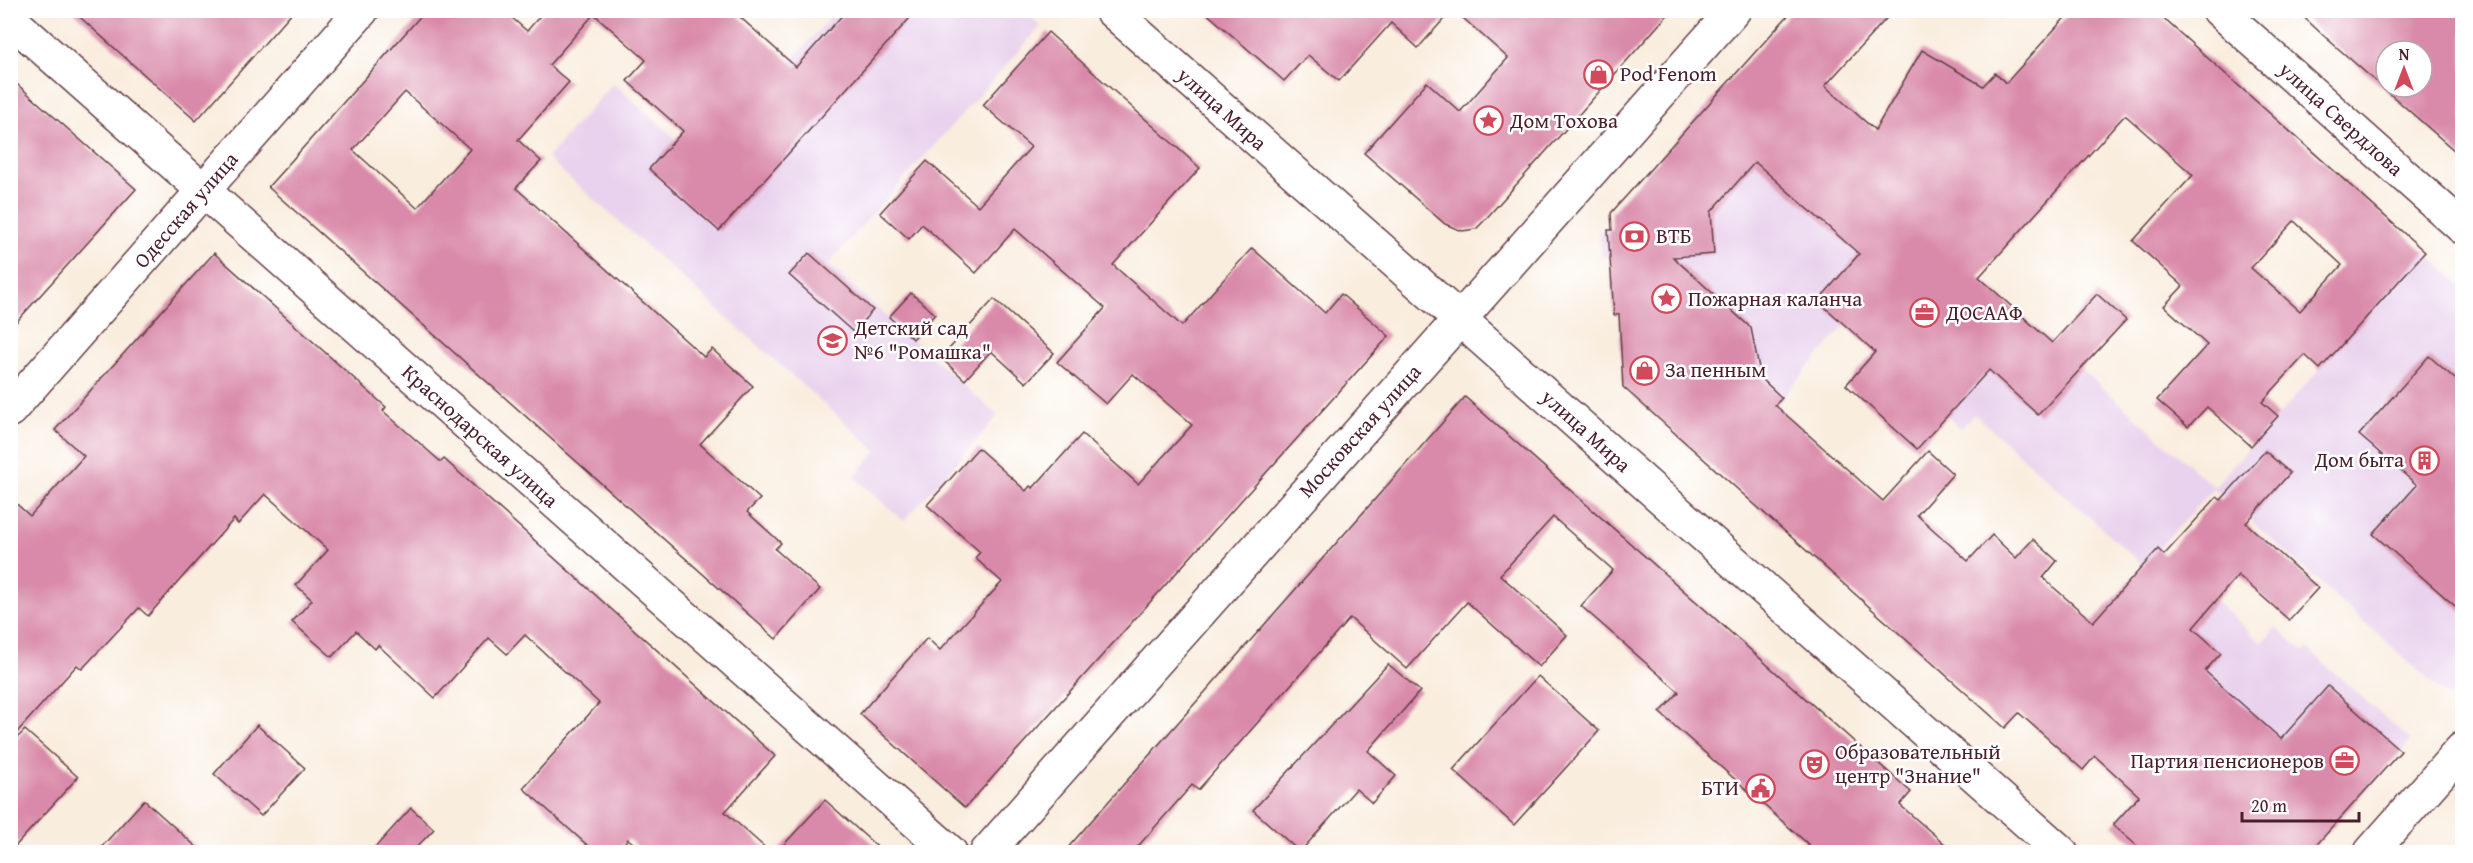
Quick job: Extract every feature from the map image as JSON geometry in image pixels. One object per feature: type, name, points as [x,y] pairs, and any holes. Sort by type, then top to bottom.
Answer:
[{"type":"street","name":"Одесская улица","points":[[10,410],[362,10]]},
{"type":"street","name":"улица Мира","points":[[1111,10],[2061,852]]},
{"type":"street","name":"Московская улица","points":[[987,852],[1734,10]]},
{"type":"street","name":"улица Свердлова","points":[[2219,10],[2463,226]]},
{"type":"street","name":"Краснодарская улица","points":[[10,19],[950,852]]},
{"type":"street","points":[[2371,852],[2463,749]]},
{"type":"shaded area","name":"Детский сад №6 \"Ромашка\"","points":[[836,11],[1024,11],[1041,26],[828,264],[998,416],[904,521],[854,477],[877,451],[547,158],[613,83],[676,139],[765,39],[790,62]]},
{"type":"shaded area","points":[[1743,66],[2214,487],[2425,252],[2462,286],[2462,683],[2449,698],[2214,488],[2158,549],[2262,643],[2276,628],[2304,652],[2308,649],[2411,741],[2310,852],[2266,852],[2237,826],[2172,671],[2104,610],[2143,565],[1974,414],[1960,428],[1846,325],[1765,417],[1754,408],[1706,461],[1623,387],[1619,315],[1614,315],[1613,256],[1601,257],[1599,231],[1612,230],[1611,213]]},
{"type":"building","points":[[72,10],[294,10],[196,121]]},
{"type":"building","points":[[426,10],[503,10],[527,31],[545,10],[732,10],[796,67],[847,10],[917,10],[719,231],[649,169],[683,131],[627,81],[646,60],[594,14],[549,65],[569,82],[518,140],[541,161],[516,188],[704,357],[712,349],[753,386],[700,444],[760,499],[747,512],[781,543],[775,549],[820,589],[776,639],[268,187]],"holes":[[[405,92],[470,149],[417,208],[353,150]]]},
{"type":"building","points":[[1203,10],[1452,10],[1418,48],[1391,23],[1339,81],[1308,55],[1284,81]]},
{"type":"building","points":[[1454,10],[1672,10],[1483,222],[1476,229],[1462,231],[1445,224],[1364,153],[1427,82],[1460,112],[1508,58]]},
{"type":"building","points":[[1793,10],[1894,10],[1825,86],[1875,130],[1922,50],[1983,86],[1995,73],[2006,83],[2072,10],[2154,10],[2425,252],[2320,369],[2305,355],[2262,402],[2278,416],[2251,446],[2207,407],[2188,427],[2157,400],[2207,345],[2164,306],[2183,286],[2133,241],[2193,175],[2125,115],[1979,277],[2052,343],[2097,294],[2126,320],[2038,415],[1989,370],[1917,449],[1846,385],[1875,352],[1818,301],[1859,254],[1755,162],[1711,212],[1714,254],[1673,257],[1751,328],[1761,378],[1782,398],[1775,405],[1883,501],[1928,451],[1953,474],[1917,515],[1968,561],[1992,535],[2016,558],[2033,539],[2057,561],[2043,578],[2093,622],[2158,549],[2164,555],[2217,497],[2221,500],[2265,451],[2290,473],[2246,523],[2318,588],[2289,620],[2238,575],[2193,628],[2221,653],[2205,671],[2281,739],[2328,686],[2401,751],[2310,852],[2144,852],[2113,825],[2139,796],[2095,756],[2083,770],[2019,713],[2005,728],[1623,387],[1619,314],[1614,315],[1608,230],[1612,230],[1611,213]],"holes":[[[2294,221],[2342,265],[2300,311],[2251,268]]]},
{"type":"building","points":[[2296,10],[2463,10],[2463,158],[2396,99],[2434,99],[2434,39],[2374,39],[2374,80]]},
{"type":"building","points":[[1048,32],[1200,168],[1113,265],[1182,326],[1252,248],[1325,313],[1341,294],[1389,336],[965,808],[860,714],[927,638],[940,650],[1002,582],[975,558],[980,552],[927,505],[978,448],[1026,491],[1030,486],[1033,488],[1082,434],[1138,484],[1192,425],[1133,374],[1106,404],[1057,362],[1105,308],[1015,229],[976,273],[922,224],[909,239],[880,213],[927,161],[978,206],[1031,147],[983,105]]},
{"type":"building","points":[[10,78],[136,189],[10,329]]},
{"type":"building","points":[[214,253],[386,407],[383,411],[441,462],[444,459],[775,756],[725,812],[770,852],[644,852],[628,839],[616,852],[595,852],[523,788],[599,703],[525,635],[507,654],[489,638],[435,698],[378,645],[375,649],[356,631],[332,657],[292,622],[312,600],[296,585],[328,550],[265,494],[238,524],[234,519],[148,616],[139,608],[82,669],[77,665],[10,740],[10,498],[30,516],[84,456],[55,430]]},
{"type":"building","points":[[809,253],[873,310],[853,332],[789,275]]},
{"type":"building","points":[[911,293],[935,314],[913,339],[889,317]]},
{"type":"building","points":[[994,299],[1054,353],[1026,383],[991,351],[965,380],[941,358]]},
{"type":"building","name":"Дом быта","points":[[2429,356],[2463,386],[2463,613],[2373,534],[2417,485],[2359,435]]},
{"type":"building","points":[[1465,397],[1911,792],[1900,805],[1954,852],[1817,852],[1660,713],[1679,692],[1581,606],[1613,570],[1553,517],[1500,575],[1567,635],[1539,667],[1467,602],[1407,669],[1350,618],[1198,790],[1192,785],[1133,852],[1064,852]]},
{"type":"building","points":[[1388,664],[1420,691],[1368,751],[1396,776],[1372,803],[1356,789],[1300,852],[1253,810]]},
{"type":"building","points":[[1538,676],[1599,731],[1514,825],[1453,770]]},
{"type":"building","points":[[257,725],[305,768],[261,816],[214,774]]},
{"type":"building","points":[[25,730],[78,777],[10,852],[10,745]]},
{"type":"building","points":[[144,800],[202,852],[97,852]]},
{"type":"building","points":[[825,800],[883,852],[777,852]]},
{"type":"building","points":[[411,808],[434,829],[412,852],[371,852]]},
{"type":"place","name":"Pod Fenom","points":[[1599,74]]},
{"type":"place","name":"Дом Тохова","points":[[1489,121]]},
{"type":"place","name":"ВТБ","points":[[1635,236]]},
{"type":"place","name":"Пожарная каланча","points":[[1667,299]]},
{"type":"place","name":"ДОСААФ","points":[[1925,313]]},
{"type":"place","name":"Детский сад №6 \"Ромашка\"","points":[[833,340]]},
{"type":"place","name":"За пенным","points":[[1644,370]]},
{"type":"place","name":"Дом быта","points":[[2425,460]]},
{"type":"place","name":"Партия пенсионеров","points":[[2345,761]]},
{"type":"place","name":"Образовательный центр \"Знание\"","points":[[1814,764]]},
{"type":"place","name":"БТИ","points":[[1760,788]]}]
